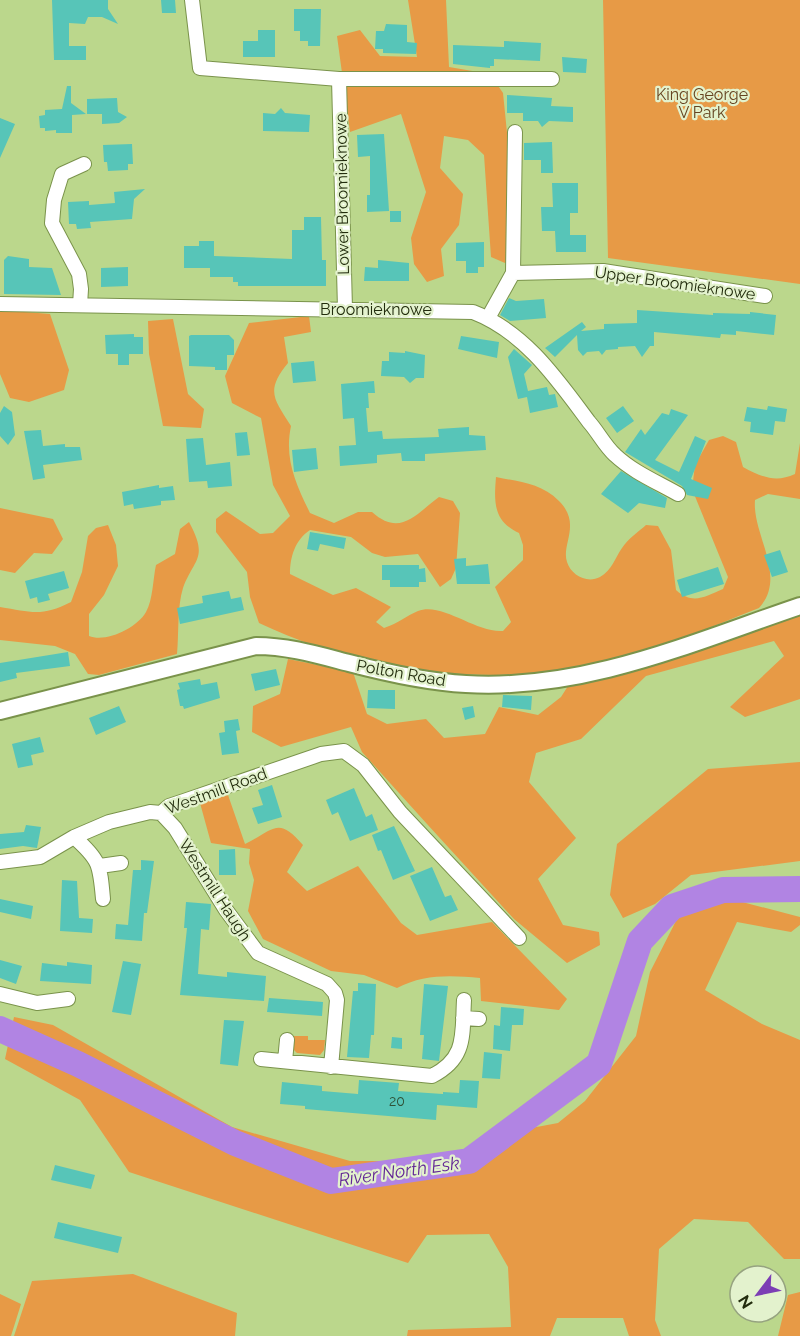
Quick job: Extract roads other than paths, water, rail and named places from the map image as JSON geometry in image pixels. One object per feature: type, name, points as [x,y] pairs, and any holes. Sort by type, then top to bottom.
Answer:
[{"type":"street","points":[[192,0],[200,68],[339,79],[552,79]]},
{"type":"street","name":"Lower Broomieknowe","points":[[339,79],[345,309]]},
{"type":"street","points":[[488,318],[513,273],[514,132]]},
{"type":"street","points":[[80,304],[78,274],[52,223],[54,200],[62,174],[84,164]]},
{"type":"street","name":"Upper Broomieknowe","points":[[513,273],[603,271],[765,296]]},
{"type":"street","name":"Broomieknowe","points":[[0,304],[464,310],[488,318],[510,333],[546,365],[614,454],[637,471],[678,494]]},
{"type":"street","name":"Polton Road","points":[[0,711],[256,646],[280,646],[382,672],[452,682],[526,685],[594,674],[800,606]]},
{"type":"street","name":"Westmill Road","points":[[0,862],[40,858],[74,837],[109,822],[150,812],[161,813],[169,806],[321,754],[344,751],[363,765],[400,812],[519,938]]},
{"type":"street","name":"Westmill Haugh","points":[[161,813],[175,828],[226,910],[258,953],[327,984],[335,993],[337,1000],[331,1067]]},
{"type":"street","points":[[74,837],[100,866],[103,899]]},
{"type":"street","points":[[100,866],[121,863]]},
{"type":"street","points":[[0,994],[37,1003],[68,999]]},
{"type":"street","points":[[261,1059],[432,1076],[445,1069],[456,1059],[464,1000]]},
{"type":"street","points":[[463,1018],[479,1019]]},
{"type":"street","points":[[285,1061],[287,1040]]},
{"type":"waterway","name":"River North Esk","points":[[0,1029],[78,1064],[235,1143],[331,1181],[469,1161],[599,1064],[640,941],[672,907],[723,890],[800,889]]},
{"type":"park label","name":"King George V Park","points":[[702,103]]}]
